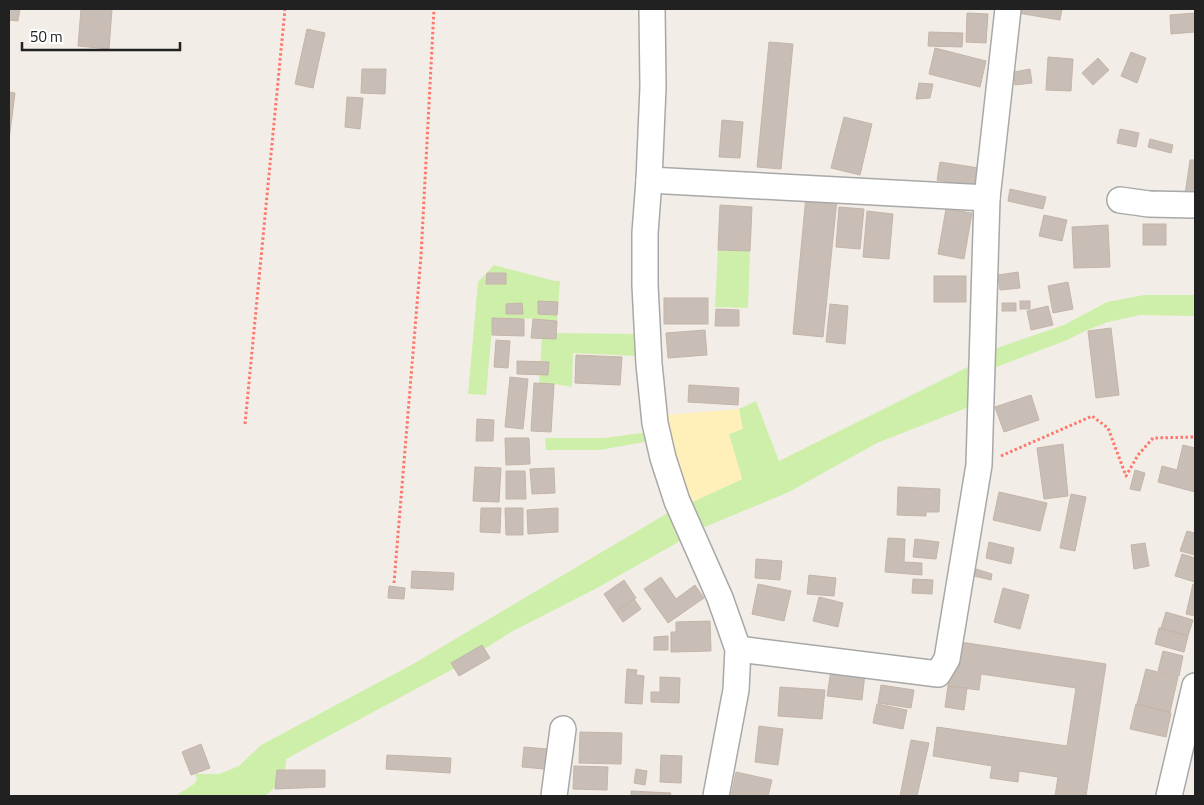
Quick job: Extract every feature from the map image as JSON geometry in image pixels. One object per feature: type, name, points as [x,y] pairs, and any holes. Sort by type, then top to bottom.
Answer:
[{"type":"street","points":[[652,9],[653,88],[649,180],[644,233],[649,364],[655,423],[663,458],[677,501],[720,598],[738,648],[736,690],[716,796]]},
{"type":"street","points":[[738,648],[938,674],[947,659],[979,465],[987,198],[1008,9]]},
{"type":"street","points":[[649,180],[987,198]]},
{"type":"street","points":[[1120,200],[1148,204],[1195,205]]},
{"type":"street","points":[[1169,796],[1195,686]]},
{"type":"street","points":[[554,796],[563,729]]},
{"type":"path","points":[[245,424],[285,9]]},
{"type":"path","points":[[394,583],[421,256],[434,9]]},
{"type":"path","points":[[979,465],[1092,416],[1108,428],[1126,476],[1138,455],[1153,438],[1195,437]]},
{"type":"green space","points":[[718,250],[750,251],[748,308],[715,307]]},
{"type":"green space","points":[[494,265],[560,281],[556,333],[635,334],[637,356],[573,353],[572,387],[554,384],[539,387],[543,319],[493,318],[486,395],[468,394],[478,282]]},
{"type":"green space","points":[[1144,295],[1195,295],[1195,316],[1140,315],[1108,322],[994,368],[994,349],[1064,325],[1107,302]]},
{"type":"green space","points":[[976,363],[974,405],[877,443],[789,492],[700,529],[690,503],[742,479],[729,434],[742,429],[739,409],[756,401],[779,461]]},
{"type":"green space","points":[[649,432],[650,441],[600,450],[546,450],[545,438],[604,438]]},
{"type":"green space","points":[[671,511],[682,540],[597,588],[511,632],[453,669],[286,759],[283,775],[273,789],[265,796],[175,796],[194,784],[197,779],[195,774],[219,774],[239,766],[261,745],[413,664]]},
{"type":"sand","points":[[739,409],[743,429],[729,434],[742,479],[690,503],[668,439],[664,415]]},
{"type":"building","points":[[9,9],[20,9],[18,21],[9,20]]},
{"type":"building","points":[[81,9],[112,9],[109,49],[78,46]]},
{"type":"building","points":[[1019,9],[1062,9],[1060,20],[1018,13]]},
{"type":"building","points":[[967,13],[988,14],[986,43],[966,42]]},
{"type":"building","points":[[1195,13],[1195,32],[1171,34],[1170,15]]},
{"type":"building","points":[[307,29],[325,33],[313,88],[295,84]]},
{"type":"building","points":[[929,32],[963,33],[962,47],[928,46]]},
{"type":"building","points":[[769,42],[793,44],[781,169],[757,167]]},
{"type":"building","points":[[935,48],[986,61],[980,87],[929,74]]},
{"type":"building","points":[[1131,52],[1146,58],[1137,83],[1121,76]]},
{"type":"building","points":[[1048,57],[1073,59],[1071,91],[1046,90]]},
{"type":"building","points":[[1098,58],[1109,70],[1093,85],[1082,73]]},
{"type":"building","points":[[362,69],[386,69],[385,94],[361,93]]},
{"type":"building","points":[[1030,69],[1032,83],[1015,85],[1014,72]]},
{"type":"building","points":[[919,83],[933,84],[930,98],[916,99]]},
{"type":"building","points":[[9,92],[15,93],[9,140]]},
{"type":"building","points":[[347,97],[363,98],[360,129],[345,127]]},
{"type":"building","points":[[844,117],[872,124],[860,175],[831,168]]},
{"type":"building","points":[[722,120],[743,122],[740,158],[719,157]]},
{"type":"building","points":[[1120,129],[1139,133],[1136,147],[1117,143]]},
{"type":"building","points":[[1150,139],[1173,145],[1171,153],[1148,147]]},
{"type":"building","points":[[1190,160],[1195,160],[1195,196],[1185,195]]},
{"type":"building","points":[[940,162],[979,168],[976,186],[937,180]]},
{"type":"building","points":[[1010,189],[1046,197],[1043,209],[1008,201]]},
{"type":"building","points":[[806,196],[837,199],[823,337],[793,334]]},
{"type":"building","points":[[720,205],[752,207],[750,251],[718,250]]},
{"type":"building","points":[[839,207],[864,209],[860,249],[836,247]]},
{"type":"building","points":[[946,209],[972,213],[964,259],[938,254]]},
{"type":"building","points":[[867,211],[893,214],[889,259],[863,257]]},
{"type":"building","points":[[1044,215],[1067,220],[1062,241],[1039,236]]},
{"type":"building","points":[[1143,224],[1166,224],[1166,245],[1143,245]]},
{"type":"building","points":[[1108,225],[1110,267],[1074,268],[1072,227]]},
{"type":"building","points":[[1018,272],[1020,288],[1000,290],[998,275]]},
{"type":"building","points":[[487,273],[506,273],[506,284],[486,284]]},
{"type":"building","points":[[934,276],[966,276],[966,302],[934,302]]},
{"type":"building","points":[[1068,282],[1073,309],[1053,313],[1048,286]]},
{"type":"building","points":[[664,298],[708,298],[708,324],[664,324]]},
{"type":"building","points":[[538,301],[558,302],[557,315],[538,314]]},
{"type":"building","points":[[1020,301],[1030,301],[1030,309],[1020,309]]},
{"type":"building","points":[[522,303],[523,314],[506,314],[506,304]]},
{"type":"building","points":[[1002,303],[1016,303],[1016,311],[1002,311]]},
{"type":"building","points":[[830,304],[848,306],[845,344],[826,342]]},
{"type":"building","points":[[1048,306],[1053,325],[1031,330],[1027,311]]},
{"type":"building","points":[[716,309],[739,310],[739,326],[715,326]]},
{"type":"building","points":[[492,318],[524,319],[524,336],[492,335]]},
{"type":"building","points":[[533,319],[557,321],[556,339],[531,338]]},
{"type":"building","points":[[1111,328],[1119,395],[1096,398],[1088,331]]},
{"type":"building","points":[[705,330],[707,355],[668,358],[666,333]]},
{"type":"building","points":[[496,340],[510,341],[508,368],[494,367]]},
{"type":"building","points":[[576,355],[622,357],[620,385],[575,383]]},
{"type":"building","points":[[517,361],[549,362],[548,375],[517,374]]},
{"type":"building","points":[[510,377],[528,379],[523,429],[505,427]]},
{"type":"building","points":[[534,383],[554,384],[551,432],[531,431]]},
{"type":"building","points":[[689,385],[739,388],[738,405],[688,402]]},
{"type":"building","points":[[1031,395],[1039,420],[1004,432],[995,407]]},
{"type":"building","points":[[477,419],[494,420],[493,441],[476,441]]},
{"type":"building","points":[[505,438],[529,438],[530,464],[506,465]]},
{"type":"building","points":[[1063,444],[1068,496],[1044,499],[1037,448]]},
{"type":"building","points":[[1183,445],[1195,448],[1195,492],[1158,482],[1162,466],[1177,470]]},
{"type":"building","points":[[475,467],[501,468],[499,502],[473,501]]},
{"type":"building","points":[[554,468],[555,493],[532,494],[530,469]]},
{"type":"building","points":[[1135,470],[1145,473],[1140,491],[1130,489]]},
{"type":"building","points":[[506,471],[525,471],[526,499],[506,499]]},
{"type":"building","points":[[898,487],[940,489],[939,512],[926,512],[926,516],[897,515]]},
{"type":"building","points":[[999,492],[1047,503],[1040,531],[993,520]]},
{"type":"building","points":[[1071,494],[1086,497],[1075,551],[1060,548]]},
{"type":"building","points":[[481,508],[501,508],[500,533],[480,532]]},
{"type":"building","points":[[505,508],[523,508],[523,535],[506,535]]},
{"type":"building","points":[[558,508],[558,532],[528,534],[527,510]]},
{"type":"building","points":[[1187,531],[1195,533],[1195,555],[1180,551]]},
{"type":"building","points":[[888,538],[905,539],[904,562],[922,563],[922,575],[885,572]]},
{"type":"building","points":[[915,539],[939,542],[936,559],[913,557]]},
{"type":"building","points":[[989,542],[1014,548],[1011,564],[986,558]]},
{"type":"building","points":[[1145,543],[1149,566],[1134,569],[1131,545]]},
{"type":"building","points":[[1182,554],[1195,558],[1195,582],[1175,576]]},
{"type":"building","points":[[756,559],[782,561],[780,580],[755,578]]},
{"type":"building","points":[[976,569],[992,574],[991,580],[974,576]]},
{"type":"building","points":[[412,571],[454,573],[453,590],[411,588]]},
{"type":"building","points":[[809,575],[836,578],[834,596],[807,594]]},
{"type":"building","points":[[661,577],[676,599],[695,585],[704,598],[668,623],[644,589]]},
{"type":"building","points":[[913,579],[933,580],[932,594],[912,593]]},
{"type":"building","points":[[624,580],[636,598],[616,612],[604,594]]},
{"type":"building","points":[[758,584],[791,591],[784,621],[752,614]]},
{"type":"building","points":[[1193,584],[1195,584],[1195,616],[1186,614]]},
{"type":"building","points":[[389,586],[405,588],[404,599],[388,598]]},
{"type":"building","points":[[1003,588],[1029,595],[1020,629],[994,622]]},
{"type":"building","points":[[819,597],[843,603],[838,627],[813,621]]},
{"type":"building","points":[[634,599],[641,609],[623,622],[616,612]]},
{"type":"building","points":[[1166,612],[1193,620],[1188,636],[1161,628]]},
{"type":"building","points":[[710,621],[711,651],[671,652],[671,632],[676,632],[676,622]]},
{"type":"building","points":[[1159,628],[1188,636],[1184,652],[1155,644]]},
{"type":"building","points":[[668,636],[668,650],[654,650],[654,637]]},
{"type":"building","points":[[954,641],[1106,664],[1086,796],[1055,796],[1058,777],[1019,771],[1018,782],[990,778],[992,766],[933,756],[937,727],[1067,746],[1076,688],[981,674],[979,690],[948,686]]},
{"type":"building","points":[[482,645],[490,658],[459,676],[451,663]]},
{"type":"building","points":[[1163,651],[1183,656],[1179,676],[1158,671]]},
{"type":"building","points":[[627,669],[637,670],[636,675],[644,676],[642,704],[625,703]]},
{"type":"building","points":[[1146,669],[1178,677],[1170,712],[1137,704]]},
{"type":"building","points":[[831,670],[865,674],[862,700],[827,696]]},
{"type":"building","points":[[660,677],[680,678],[679,703],[651,702],[651,692],[660,692]]},
{"type":"building","points":[[881,685],[914,690],[911,708],[878,703]]},
{"type":"building","points":[[948,686],[967,688],[964,710],[945,707]]},
{"type":"building","points":[[780,687],[825,690],[822,719],[778,716]]},
{"type":"building","points":[[877,704],[907,710],[903,729],[873,723]]},
{"type":"building","points":[[1136,704],[1171,713],[1166,737],[1130,729]]},
{"type":"building","points":[[759,726],[783,729],[778,765],[755,762]]},
{"type":"building","points":[[580,732],[622,733],[621,764],[579,763]]},
{"type":"building","points":[[911,740],[929,743],[917,796],[900,796]]},
{"type":"building","points":[[201,744],[210,768],[191,775],[182,752]]},
{"type":"building","points":[[524,747],[547,749],[544,769],[522,767]]},
{"type":"building","points":[[387,755],[451,758],[450,773],[386,769]]},
{"type":"building","points":[[661,755],[682,756],[681,783],[660,782]]},
{"type":"building","points":[[574,766],[608,767],[607,790],[573,789]]},
{"type":"building","points":[[636,769],[647,771],[645,785],[634,783]]},
{"type":"building","points":[[277,770],[325,770],[325,787],[275,789]]},
{"type":"building","points":[[736,772],[772,780],[768,796],[731,796]]},
{"type":"building","points":[[631,791],[671,793],[670,796],[631,796]]}]
